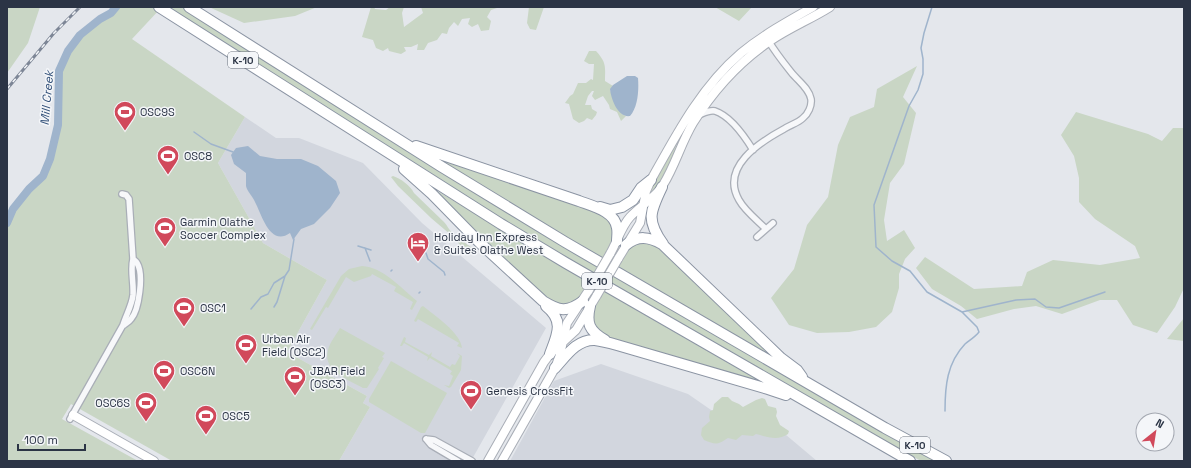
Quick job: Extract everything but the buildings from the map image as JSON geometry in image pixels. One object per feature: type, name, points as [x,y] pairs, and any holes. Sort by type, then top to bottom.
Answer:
[{"type":"highway","name":"K-10","points":[[159,7],[393,156],[566,263],[910,461]]},
{"type":"highway","name":"K-10","points":[[189,7],[394,137],[564,242],[804,382],[946,461]]},
{"type":"highway","points":[[394,137],[579,201],[610,210],[618,209],[633,200],[641,188],[651,180]]},
{"type":"highway","points":[[393,156],[404,169],[432,194],[485,248],[555,314],[558,322],[558,330],[550,354]]},
{"type":"highway","points":[[662,187],[653,205],[651,219],[653,228],[657,235],[670,251]]},
{"type":"highway","points":[[579,201],[602,210],[611,217],[617,227],[622,243],[636,239],[650,238],[662,244],[775,352],[797,370],[804,382]]},
{"type":"highway","points":[[543,302],[556,308],[566,310],[586,303],[588,318],[592,330],[597,336],[617,345]]},
{"type":"highway","points":[[555,368],[572,349],[583,342],[594,340],[617,345],[805,401]]},
{"type":"main road","points":[[488,461],[544,362],[550,354],[576,330],[589,290],[610,254],[640,223],[646,190],[690,111],[700,97],[725,68],[740,54],[813,7]]},
{"type":"main road","points":[[502,461],[555,368],[560,355],[567,323],[586,303],[597,295],[618,258],[625,222],[662,187],[684,139],[710,98],[767,38],[830,7]]},
{"type":"main road","points":[[700,97],[703,102],[703,108]]},
{"type":"main road","points":[[71,417],[154,461]]},
{"type":"street","points":[[766,229],[742,203],[735,190],[734,179],[737,168],[743,159],[753,150],[782,130],[803,118],[808,112],[811,104],[808,90],[790,71],[767,38]]},
{"type":"street","points":[[710,98],[714,111],[735,126],[753,150]]},
{"type":"street","points":[[698,115],[707,111],[714,111]]},
{"type":"street","points":[[71,417],[123,326],[131,320],[136,310],[140,295],[138,266],[133,259],[129,199],[126,195],[122,194]]},
{"type":"street","points":[[757,237],[773,223]]},
{"type":"street","points":[[458,461],[431,445],[426,439],[434,440],[472,461]]},
{"type":"shaded area","points":[[245,117],[276,138],[299,138],[363,163],[422,223],[546,328],[471,461],[339,461],[370,407],[363,403],[367,396],[287,352],[327,280],[263,243],[218,163]]},
{"type":"shaded area","points":[[601,364],[688,394],[740,430],[754,408],[817,461],[510,461],[554,381]]},
{"type":"green space","points":[[7,7],[40,7],[28,43],[7,73]]},
{"type":"green space","name":"Garmin Olathe Soccer Complex","points":[[112,7],[157,7],[160,9],[132,39],[245,117],[218,163],[263,243],[327,280],[287,352],[367,396],[363,403],[370,407],[339,461],[172,461],[71,404],[62,419],[138,461],[7,461],[7,223],[13,209],[29,189],[43,176],[50,159],[58,125],[59,71],[68,51],[80,35]]},
{"type":"green space","points":[[166,7],[182,7],[290,75],[938,461],[921,461],[791,389],[528,236]]},
{"type":"green space","points":[[209,7],[317,7],[295,16],[244,23]]},
{"type":"green space","points":[[371,7],[386,10],[390,7],[404,7],[402,13],[404,27],[423,13],[421,7],[500,7],[491,10],[487,17],[491,21],[489,30],[481,31],[478,24],[472,27],[468,24],[470,18],[462,19],[458,26],[454,22],[449,28],[447,34],[442,33],[437,40],[428,43],[424,50],[417,50],[418,44],[411,47],[404,47],[406,51],[401,54],[389,51],[388,48],[383,51],[376,48],[373,40],[362,37]]},
{"type":"green space","points":[[529,7],[544,7],[536,30],[530,29],[527,23]]},
{"type":"green space","points":[[715,7],[752,7],[739,21]]},
{"type":"green space","points":[[589,51],[596,51],[604,62],[605,81],[613,86],[610,90],[622,114],[626,116],[621,121],[617,112],[610,109],[603,96],[595,100],[592,96],[594,91],[592,91],[588,96],[585,105],[591,105],[592,109],[597,112],[592,120],[587,118],[579,123],[573,119],[569,104],[565,103],[573,94],[578,83],[586,83],[591,79],[593,80],[594,64],[589,64],[584,61]]},
{"type":"green space","points":[[917,66],[903,97],[916,113],[904,164],[890,183],[884,220],[887,241],[904,230],[915,248],[905,259],[899,274],[899,288],[892,312],[876,327],[849,332],[817,333],[789,325],[771,298],[794,269],[807,225],[828,197],[838,145],[850,117],[874,107],[877,89]]},
{"type":"green space","points":[[1076,112],[1148,134],[1162,141],[1173,128],[1184,128],[1184,288],[1175,307],[1157,333],[1133,325],[1117,300],[1100,300],[1062,314],[1036,306],[1014,309],[977,319],[961,306],[932,289],[916,268],[925,257],[974,289],[1022,286],[1027,272],[1053,260],[1100,265],[1140,258],[1135,246],[1095,219],[1079,202],[1079,178],[1074,156],[1061,135]]},
{"type":"green space","points":[[679,137],[667,173],[651,194],[651,187]]},
{"type":"green space","points":[[435,154],[604,215],[611,225],[613,234],[606,254],[620,262],[628,249],[638,242],[655,245],[775,358],[569,239],[434,157]]},
{"type":"green space","points":[[393,176],[408,185],[414,193],[444,222],[453,234],[472,248],[477,254],[462,247],[398,186],[391,177]]},
{"type":"green space","points":[[429,186],[621,301],[765,384],[602,335],[593,323],[594,306],[600,296],[587,288],[576,302],[559,305],[541,293],[507,265]]},
{"type":"green space","points":[[362,266],[377,270],[398,284],[417,301],[412,310],[410,309],[413,302],[394,291],[396,287],[372,274],[371,276],[354,282],[346,277],[328,308],[326,307],[312,330],[310,329],[341,276],[349,269]]},
{"type":"green space","points":[[423,306],[452,330],[457,336],[462,348],[457,346],[459,343],[418,319],[416,322],[414,321],[421,307]]},
{"type":"green space","points":[[1184,318],[1184,341],[1167,339]]},
{"type":"green space","points":[[340,328],[385,353],[382,357],[384,358],[378,368],[379,369],[367,388],[363,388],[344,378],[329,364],[327,357],[328,350]]},
{"type":"green space","points":[[404,337],[406,338],[405,342],[429,355],[432,352],[431,356],[450,367],[452,364],[455,365],[460,356],[457,353],[462,356],[461,370],[451,387],[449,388],[444,385],[449,386],[453,376],[450,374],[452,371],[430,358],[427,361],[428,357],[404,343],[400,346]]},
{"type":"green space","points":[[391,361],[447,393],[425,433],[421,433],[369,402],[369,399]]},
{"type":"green space","points":[[722,397],[728,397],[743,407],[756,400],[762,398],[765,399],[768,406],[776,408],[776,416],[780,425],[789,431],[788,434],[776,438],[756,434],[753,436],[742,435],[736,440],[728,438],[716,444],[704,440],[701,435],[702,428],[710,421],[710,411],[713,410],[714,404]]},
{"type":"water","points":[[627,76],[635,76],[638,78],[638,93],[635,108],[630,116],[622,114],[616,107],[610,89],[613,85]]},
{"type":"water","points":[[248,146],[260,156],[277,159],[301,159],[318,166],[336,181],[340,193],[330,208],[314,224],[301,229],[293,240],[290,233],[283,236],[277,236],[268,228],[246,186],[246,173],[234,164],[231,155],[236,148]]},
{"type":"waterway","name":"Mill Creek","points":[[7,223],[13,209],[29,189],[43,176],[50,159],[58,125],[59,71],[68,51],[80,35],[100,19],[111,13],[116,7]]},
{"type":"waterway","points":[[932,7],[921,48],[923,74],[918,90],[909,106],[874,205],[876,247],[892,261],[910,271],[927,292],[962,312],[977,327],[979,332],[965,344],[954,359],[948,375],[945,411]]},
{"type":"waterway","points":[[194,132],[211,144],[233,152]]},
{"type":"waterway","points":[[274,307],[285,276],[289,270],[294,239]]},
{"type":"waterway","points":[[358,246],[371,250]]},
{"type":"waterway","points":[[365,248],[370,261]]},
{"type":"waterway","points":[[426,253],[428,259],[444,272],[445,275]]},
{"type":"waterway","points":[[251,309],[261,297],[268,294],[274,283],[285,276]]},
{"type":"waterway","points":[[962,312],[1016,300],[1035,299],[1046,307],[1059,308],[1105,292]]},
{"type":"railway","points":[[7,89],[54,33],[80,7]]},
{"type":"place","name":"OSC9S","points":[[125,132]]},
{"type":"place","name":"OSC8","points":[[168,176]]},
{"type":"place","name":"Garmin Olathe Soccer Complex","points":[[165,248]]},
{"type":"place","name":"Holiday Inn Express & Suites Olathe West","points":[[418,262]]},
{"type":"place","name":"OSC1","points":[[184,328]]},
{"type":"place","name":"Urban Air Field (OSC2)","points":[[246,364]]},
{"type":"place","name":"OSC6N","points":[[164,390]]},
{"type":"place","name":"JBAR Field (OSC3)","points":[[295,396]]},
{"type":"place","name":"Genesis CrossFit","points":[[471,410]]},
{"type":"place","name":"OSC6S","points":[[146,422]]},
{"type":"place","name":"OSC5","points":[[206,436]]}]
